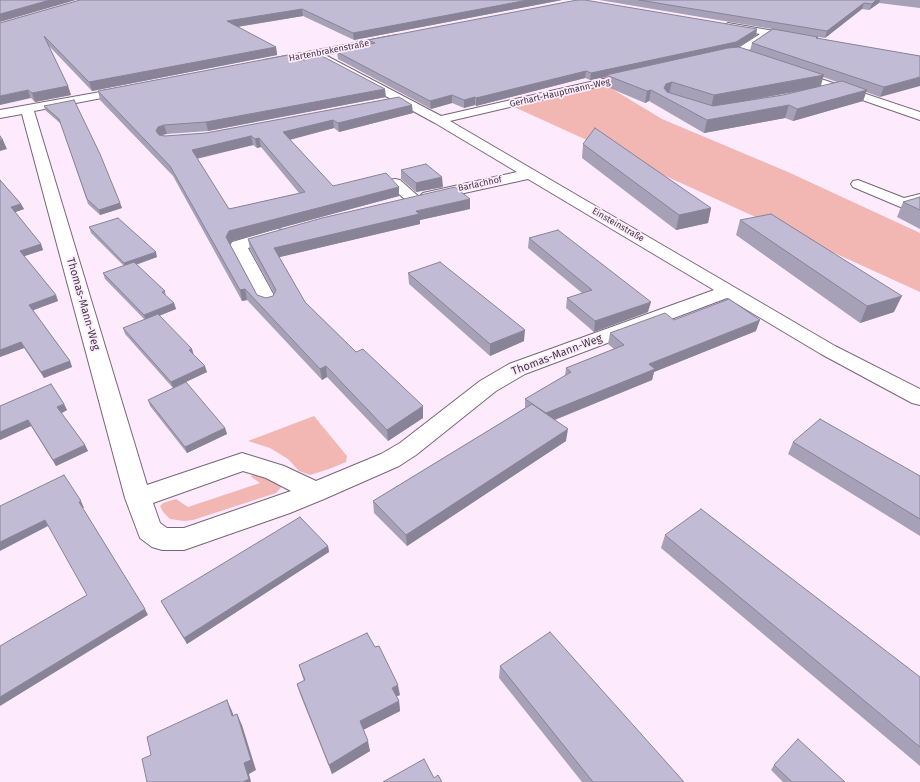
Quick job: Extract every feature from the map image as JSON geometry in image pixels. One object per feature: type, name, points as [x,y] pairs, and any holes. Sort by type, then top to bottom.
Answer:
[{"type":"street","points":[[717,24],[807,40]]},
{"type":"street","points":[[738,53],[769,33]]},
{"type":"street","name":"Hartenbrakenstraße","points":[[254,66],[408,36]]},
{"type":"street","points":[[702,59],[738,53],[751,58]]},
{"type":"street","name":"Einsteinstraße","points":[[316,54],[393,101],[439,120],[828,350],[920,398]]},
{"type":"street","points":[[784,69],[920,116]]},
{"type":"street","name":"Gerhart-Hauptmann-Weg","points":[[439,120],[648,72]]},
{"type":"street","points":[[0,114],[140,88]]},
{"type":"street","points":[[813,94],[838,88]]},
{"type":"street","name":"Thomas-Mann-Weg","points":[[28,109],[138,498],[149,530],[162,540],[184,539],[281,506],[390,460],[408,449],[488,386],[517,369],[730,292]]},
{"type":"street","name":"Barlachhof","points":[[395,183],[406,201],[529,174]]},
{"type":"street","points":[[858,184],[903,203],[920,199]]},
{"type":"street","points":[[268,301],[238,246],[290,230]]},
{"type":"street","points":[[138,498],[242,462],[275,472],[315,492]]},
{"type":"shaded area","points":[[604,84],[662,119],[788,172],[920,233],[920,292],[512,106]]},
{"type":"shaded area","points":[[314,416],[347,456],[346,462],[310,475],[299,471],[288,459],[270,448],[248,441]]},
{"type":"shaded area","points":[[263,473],[285,483],[276,493],[193,520],[184,521],[170,519],[163,512],[160,506],[163,503],[176,499],[188,507],[260,483],[250,476]]},
{"type":"building","points":[[0,0],[50,0],[0,14]]},
{"type":"building","points":[[80,0],[528,0],[353,33],[302,9],[227,21],[276,47],[89,82],[44,36],[68,86],[32,93],[28,90],[0,96],[0,23]]},
{"type":"building","points":[[577,0],[585,0],[757,29],[736,42],[591,73],[586,71],[464,100],[452,95],[430,101],[337,52],[375,43],[368,40]]},
{"type":"building","points":[[639,0],[876,0],[872,4],[864,3],[827,31]]},
{"type":"building","points":[[773,29],[920,56],[920,77],[884,87],[752,43]]},
{"type":"building","points":[[739,47],[824,75],[714,95],[672,82],[666,84],[664,88],[667,92],[713,106],[783,95],[842,81],[867,90],[797,109],[789,105],[707,120],[651,90],[647,91],[606,75],[728,48]]},
{"type":"building","points":[[288,55],[300,61],[322,56],[385,89],[206,122],[164,125],[158,127],[156,131],[159,135],[165,136],[206,133],[399,97],[412,105],[338,123],[333,120],[283,132],[333,186],[386,173],[399,187],[229,231],[226,237],[257,295],[266,298],[273,296],[276,290],[248,239],[322,218],[455,187],[470,199],[416,211],[419,214],[274,248],[305,302],[356,352],[363,349],[423,406],[387,430],[326,366],[320,369],[245,289],[240,290],[170,166],[98,91]],"holes":[[[251,136],[255,139],[259,138],[305,192],[229,209],[192,150]]]},
{"type":"building","points":[[74,100],[100,154],[120,203],[99,210],[87,199],[59,119],[44,106]]},
{"type":"building","points":[[595,128],[711,208],[679,215],[583,144]]},
{"type":"building","points":[[426,164],[442,177],[416,183],[401,170]]},
{"type":"building","points":[[0,180],[21,204],[11,207],[41,244],[20,251],[56,295],[29,305],[70,361],[41,372],[21,342],[0,350]]},
{"type":"building","points":[[920,197],[920,210],[903,202]]},
{"type":"building","points":[[771,214],[902,296],[867,306],[740,220]]},
{"type":"building","points":[[118,218],[156,252],[124,263],[89,227]]},
{"type":"building","points":[[558,230],[651,302],[595,321],[567,298],[592,290],[529,238]]},
{"type":"building","points":[[134,262],[165,291],[162,292],[174,303],[144,315],[103,273]]},
{"type":"building","points":[[440,262],[525,330],[490,344],[408,273]]},
{"type":"building","points":[[729,299],[760,320],[649,364],[655,369],[546,413],[525,399],[571,372],[566,368],[624,345],[610,333],[665,313],[674,320]]},
{"type":"building","points":[[158,314],[192,349],[189,350],[205,366],[171,382],[123,328]]},
{"type":"building","points":[[186,382],[225,428],[185,447],[148,400]]},
{"type":"building","points":[[51,384],[64,404],[57,407],[85,445],[53,460],[28,420],[0,432],[0,406]]},
{"type":"building","points":[[532,404],[568,429],[406,535],[373,501]]},
{"type":"building","points":[[820,419],[920,476],[920,519],[793,442]]},
{"type":"building","points":[[64,475],[145,609],[0,697],[0,646],[87,595],[45,520],[0,542],[0,506]]},
{"type":"building","points":[[701,509],[920,677],[920,747],[665,535]]},
{"type":"building","points":[[300,517],[328,546],[184,638],[161,601]]},
{"type":"building","points":[[550,632],[684,782],[593,782],[500,666]]},
{"type":"building","points":[[367,633],[375,647],[379,646],[398,685],[392,688],[399,701],[360,721],[368,741],[329,765],[297,684],[305,680],[299,665]]},
{"type":"building","points":[[227,700],[232,716],[237,714],[251,760],[244,763],[249,779],[243,782],[147,782],[142,759],[151,755],[147,737]]},
{"type":"building","points":[[798,739],[845,782],[792,782],[774,765]]},
{"type":"building","points":[[424,759],[434,778],[438,775],[442,782],[383,782]]}]
